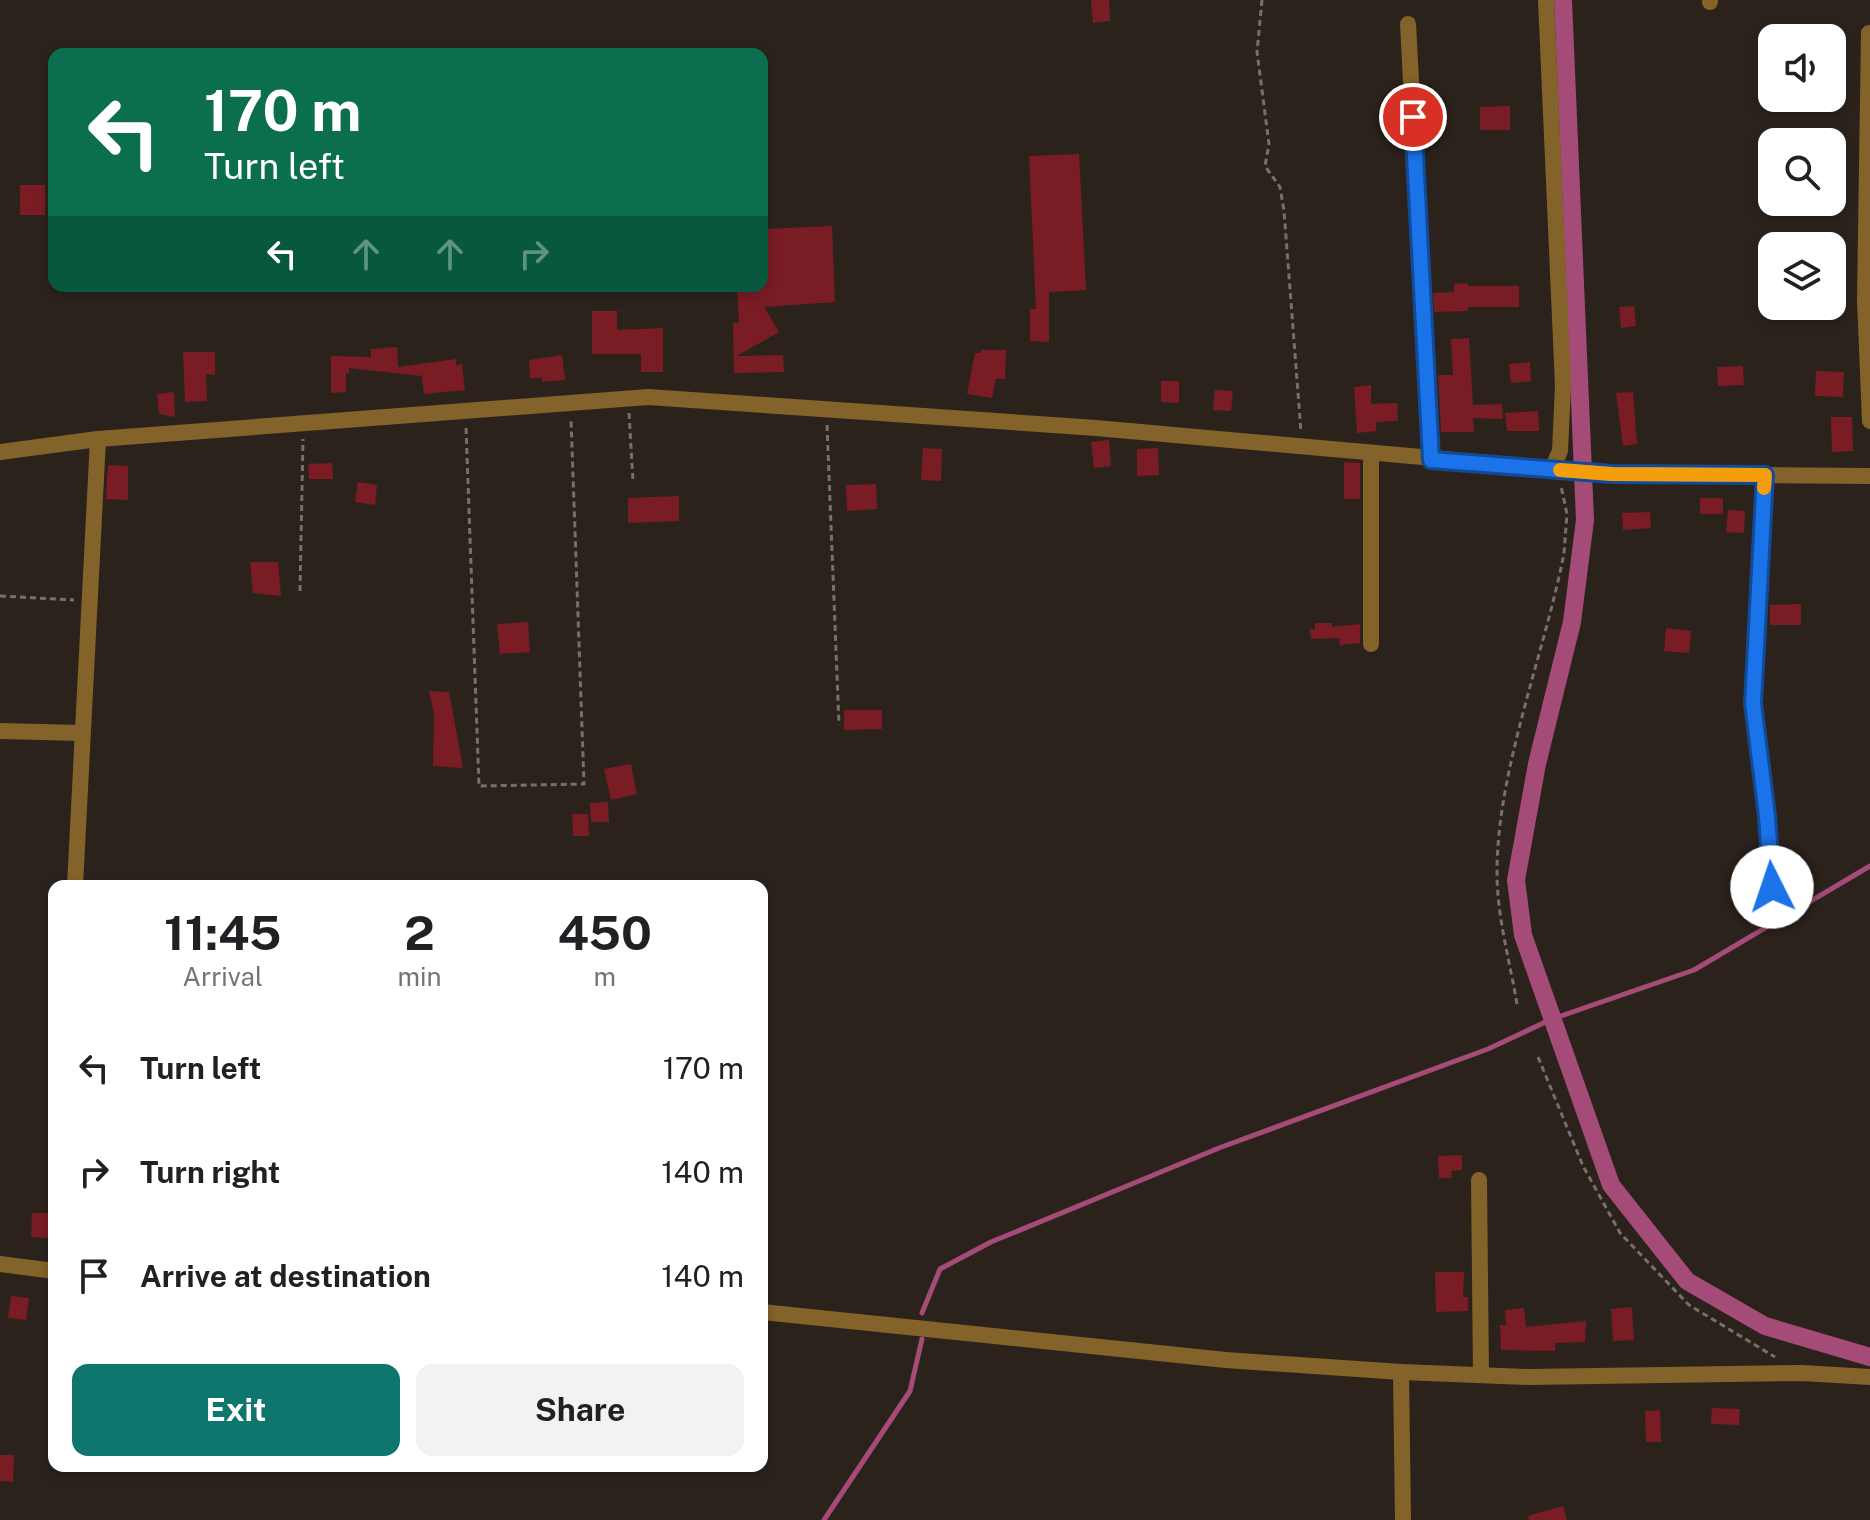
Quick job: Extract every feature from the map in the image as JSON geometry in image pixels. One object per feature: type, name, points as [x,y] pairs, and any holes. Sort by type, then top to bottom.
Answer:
[{"type":"street","points":[[1546,0],[1563,386],[1557,470]]},
{"type":"street","points":[[1408,24],[1431,460]]},
{"type":"street","points":[[1869,33],[1865,300],[1870,421]]},
{"type":"street","points":[[0,452],[98,439],[648,397],[1096,428],[1371,455],[1612,474],[1870,476]]},
{"type":"street","points":[[75,880],[98,439]]},
{"type":"street","points":[[1371,455],[1371,644]]},
{"type":"street","points":[[1765,475],[1753,703],[1772,887]]},
{"type":"street","points":[[0,731],[82,733]]},
{"type":"street","points":[[1479,1180],[1481,1375]]},
{"type":"street","points":[[0,1264],[48,1270]]},
{"type":"street","points":[[768,1313],[1226,1360],[1401,1372],[1481,1375],[1802,1373],[1870,1377]]},
{"type":"street","points":[[1401,1372],[1403,1520]]},
{"type":"path","points":[[1262,0],[1257,52],[1269,144],[1265,166],[1280,187],[1284,211],[1302,448]]},
{"type":"path","points":[[628,399],[633,481]]},
{"type":"path","points":[[465,413],[479,786],[584,784],[570,404]]},
{"type":"path","points":[[826,411],[839,725]]},
{"type":"path","points":[[300,591],[303,424]]},
{"type":"path","points":[[1517,1004],[1498,895],[1499,853],[1520,729],[1564,553],[1567,514],[1557,470]]},
{"type":"path","points":[[0,596],[89,601]]},
{"type":"path","points":[[1538,1057],[1583,1166],[1620,1233],[1689,1305],[1802,1373]]},
{"type":"building","points":[[1091,0],[1109,0],[1110,21],[1093,23]]},
{"type":"building","points":[[1510,106],[1510,130],[1480,130],[1480,107]]},
{"type":"building","points":[[1079,154],[1086,290],[1049,292],[1049,342],[1030,341],[1030,309],[1036,309],[1029,156]]},
{"type":"building","points":[[20,185],[45,185],[45,215],[20,215]]},
{"type":"building","points":[[832,226],[835,302],[764,307],[779,332],[737,356],[783,355],[784,372],[734,373],[733,323],[739,323],[737,292],[768,292],[768,229]]},
{"type":"building","points":[[1468,283],[1468,286],[1519,286],[1519,307],[1468,307],[1468,311],[1434,312],[1433,293],[1454,292],[1454,284]]},
{"type":"building","points":[[1634,306],[1636,326],[1621,328],[1619,307]]},
{"type":"building","points":[[592,311],[617,311],[617,330],[663,328],[663,372],[641,372],[641,354],[592,354]]},
{"type":"building","points":[[1469,338],[1473,405],[1502,404],[1503,419],[1473,418],[1474,432],[1441,432],[1438,375],[1453,375],[1451,339]]},
{"type":"building","points":[[397,347],[398,367],[456,359],[456,365],[462,364],[465,390],[424,394],[422,376],[349,368],[346,392],[331,393],[331,356],[371,357],[371,349]]},
{"type":"building","points":[[981,350],[1006,350],[1005,379],[996,379],[992,398],[967,394],[975,353],[981,353]]},
{"type":"building","points":[[183,352],[215,352],[215,375],[206,374],[207,401],[185,402]]},
{"type":"building","points":[[562,355],[565,380],[542,382],[542,378],[530,378],[529,360]]},
{"type":"building","points":[[1530,362],[1531,381],[1511,383],[1509,364]]},
{"type":"building","points":[[1743,366],[1744,385],[1718,386],[1717,367]]},
{"type":"building","points":[[1816,371],[1844,372],[1843,397],[1815,396]]},
{"type":"building","points":[[1161,381],[1179,381],[1179,403],[1161,402]]},
{"type":"building","points":[[1371,385],[1371,404],[1397,403],[1398,421],[1376,422],[1376,431],[1357,433],[1354,387]]},
{"type":"building","points":[[1215,390],[1233,391],[1231,411],[1213,410]]},
{"type":"building","points":[[174,392],[175,417],[159,414],[157,394]]},
{"type":"building","points":[[1633,392],[1637,444],[1623,446],[1616,393]]},
{"type":"building","points":[[1538,411],[1539,431],[1507,431],[1505,413]]},
{"type":"building","points":[[1831,417],[1852,417],[1853,451],[1832,452]]},
{"type":"building","points":[[1109,440],[1111,466],[1094,468],[1091,442]]},
{"type":"building","points":[[923,448],[942,449],[941,481],[921,480]]},
{"type":"building","points":[[1158,448],[1159,475],[1137,476],[1137,449]]},
{"type":"building","points":[[1344,462],[1360,463],[1360,499],[1344,499]]},
{"type":"building","points":[[332,463],[333,479],[309,479],[308,464]]},
{"type":"building","points":[[108,465],[128,466],[128,500],[106,499]]},
{"type":"building","points":[[358,482],[377,485],[375,505],[355,502]]},
{"type":"building","points":[[876,484],[877,509],[847,511],[846,485]]},
{"type":"building","points":[[679,496],[679,521],[628,523],[628,498]]},
{"type":"building","points":[[1700,498],[1723,498],[1723,514],[1700,514]]},
{"type":"building","points":[[1728,510],[1745,511],[1744,533],[1726,532]]},
{"type":"building","points":[[1650,512],[1651,528],[1623,530],[1622,513]]},
{"type":"building","points":[[250,562],[278,562],[281,596],[253,593]]},
{"type":"building","points":[[1801,604],[1801,625],[1770,625],[1770,605]]},
{"type":"building","points":[[528,622],[530,652],[500,654],[497,624]]},
{"type":"building","points":[[1315,623],[1332,623],[1332,627],[1360,624],[1360,643],[1340,645],[1339,638],[1311,639],[1310,629],[1315,629]]},
{"type":"building","points":[[1666,628],[1691,631],[1689,653],[1664,651]]},
{"type":"building","points":[[429,691],[449,692],[463,768],[433,766],[434,714]]},
{"type":"building","points":[[844,710],[882,710],[882,729],[844,730]]},
{"type":"building","points":[[631,764],[637,794],[611,800],[604,769]]},
{"type":"building","points":[[608,802],[609,822],[591,822],[590,803]]},
{"type":"building","points":[[572,814],[588,814],[589,836],[573,836]]},
{"type":"building","points":[[1462,1155],[1462,1170],[1451,1171],[1452,1178],[1439,1178],[1438,1156]]},
{"type":"building","points":[[32,1213],[48,1213],[48,1238],[31,1237]]},
{"type":"building","points":[[1435,1272],[1464,1272],[1463,1297],[1468,1297],[1468,1311],[1436,1312]]},
{"type":"building","points":[[11,1296],[29,1298],[26,1320],[8,1318]]},
{"type":"building","points":[[1632,1307],[1634,1340],[1613,1341],[1611,1309]]},
{"type":"building","points":[[1524,1308],[1526,1327],[1586,1321],[1585,1342],[1555,1343],[1555,1351],[1501,1350],[1500,1325],[1506,1325],[1505,1310]]},
{"type":"building","points":[[1712,1408],[1740,1409],[1739,1425],[1711,1424]]},
{"type":"building","points":[[1660,1410],[1661,1442],[1646,1442],[1645,1411]]},
{"type":"building","points":[[0,1455],[14,1455],[13,1482],[0,1481]]},
{"type":"building","points":[[1563,1506],[1567,1520],[1529,1520],[1528,1516]]},
{"type":"waterway","points":[[1563,0],[1585,520],[1572,622],[1537,764],[1516,880],[1523,935],[1611,1185],[1687,1281],[1765,1326],[1870,1357]]},
{"type":"waterway","points":[[922,1313],[940,1269],[991,1242],[1219,1148],[1488,1049],[1552,1019],[1694,970],[1870,866]]},
{"type":"waterway","points":[[824,1520],[910,1391],[922,1339]]},
{"type":"slow traffic","points":[[1560,470],[1612,474],[1765,475],[1764,488]]},
{"type":"route","points":[[1413,117],[1431,460],[1612,474],[1765,475],[1753,703],[1772,887]]}]
